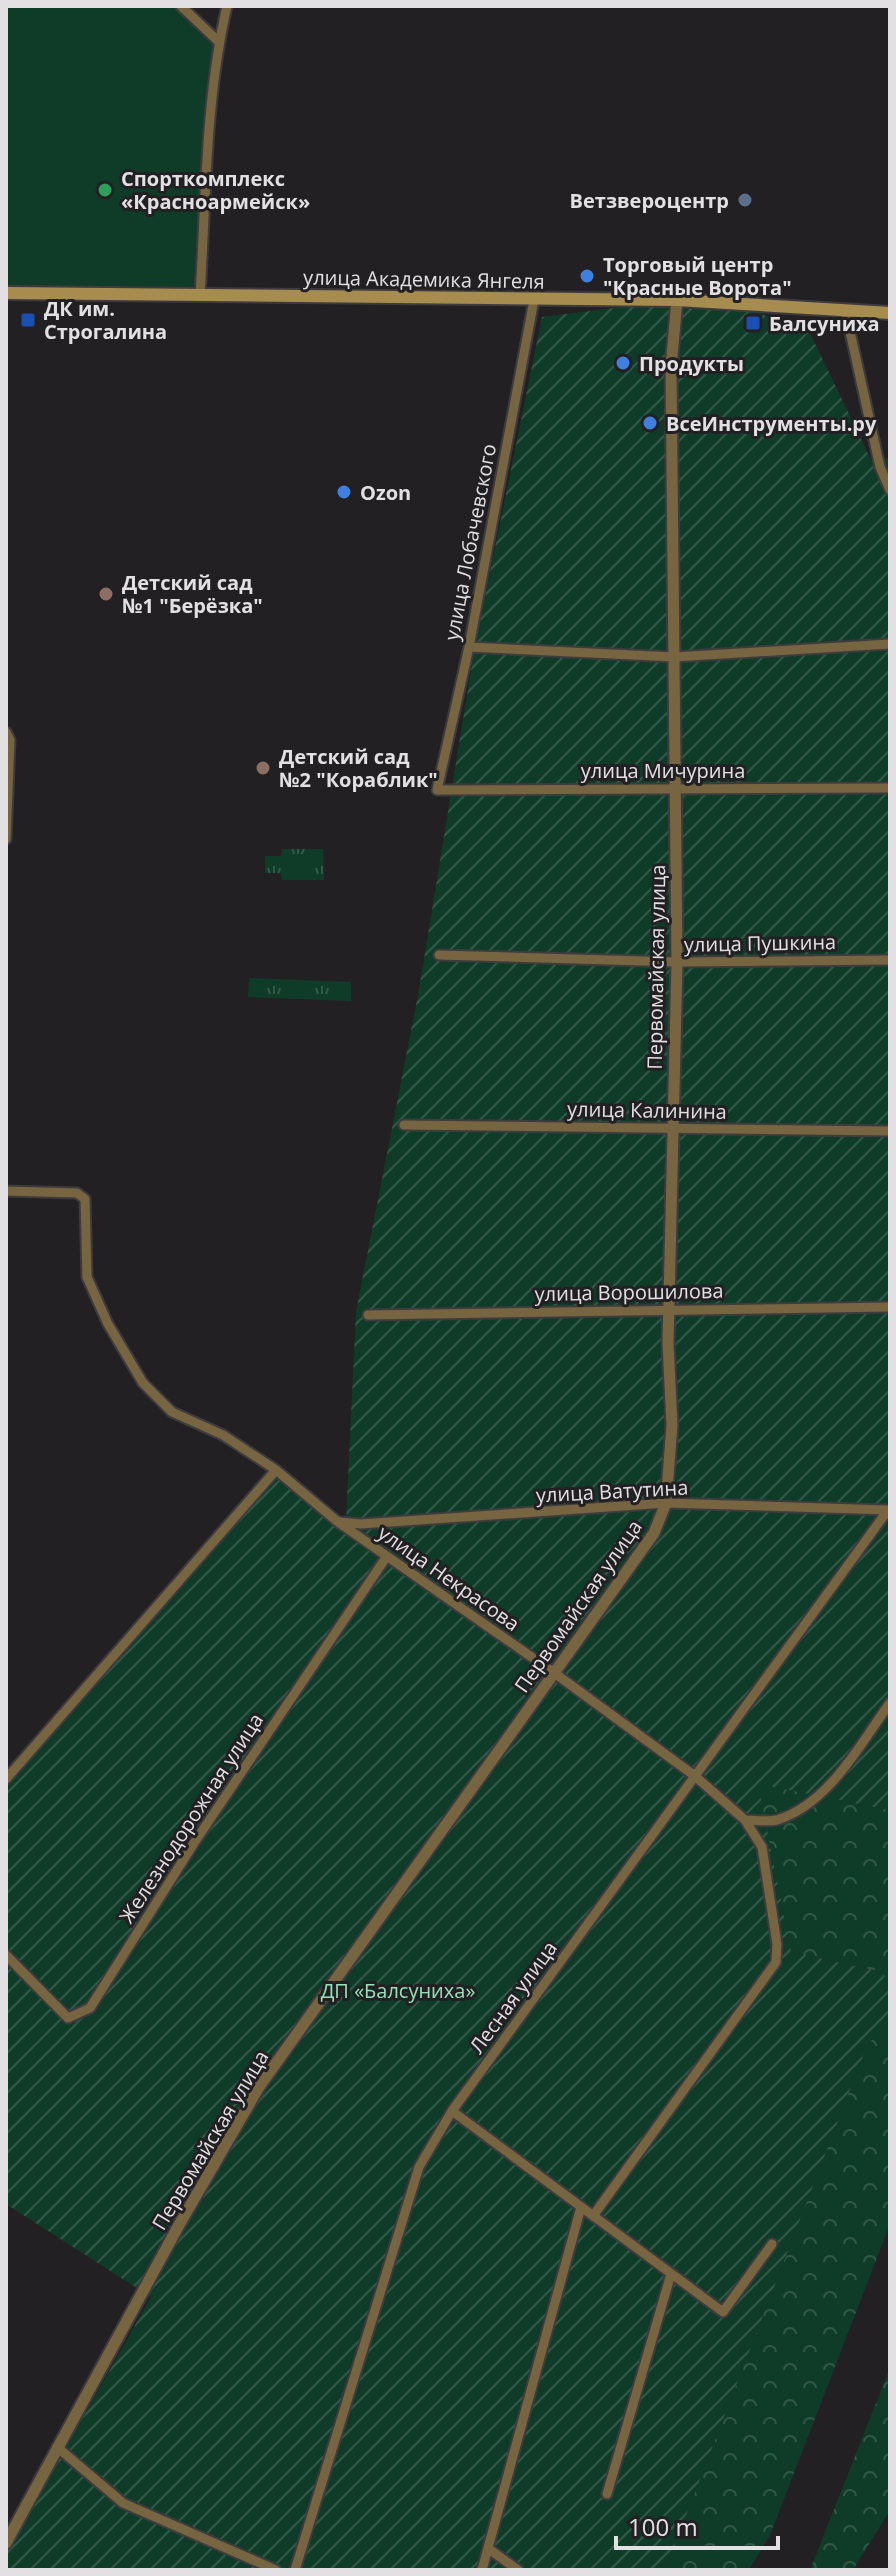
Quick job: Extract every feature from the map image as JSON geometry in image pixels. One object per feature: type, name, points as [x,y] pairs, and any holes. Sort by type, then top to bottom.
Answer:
[{"type":"main road","name":"улица Академика Янгеля","points":[[6,293],[677,300],[890,313]]},
{"type":"street","points":[[181,6],[219,42]]},
{"type":"street","points":[[200,296],[207,139],[219,42],[227,6]]},
{"type":"street","name":"улица Лобачевского","points":[[437,790],[469,647],[534,300]]},
{"type":"street","name":"Первомайская улица","points":[[6,2543],[259,2087],[654,1533],[666,1503],[672,1425],[669,1309],[677,962],[671,367],[677,300]]},
{"type":"street","points":[[845,309],[880,467],[890,490]]},
{"type":"street","points":[[469,647],[674,657],[890,644]]},
{"type":"street","points":[[6,732],[10,740],[6,839]]},
{"type":"street","name":"улица Мичурина","points":[[437,790],[890,788]]},
{"type":"street","name":"улица Пушкина","points":[[439,955],[677,962],[890,960]]},
{"type":"street","name":"улица Калинина","points":[[404,1125],[890,1131]]},
{"type":"street","name":"улица Некрасова","points":[[6,1191],[82,1195],[86,1205],[87,1277],[108,1324],[143,1383],[172,1412],[223,1435],[276,1470],[338,1522],[553,1672],[695,1776],[745,1820]]},
{"type":"street","name":"улица Ворошилова","points":[[368,1315],[890,1307]]},
{"type":"street","points":[[6,1779],[276,1470]]},
{"type":"street","name":"улица Ватутина","points":[[338,1522],[361,1524],[666,1503],[888,1510]]},
{"type":"street","name":"Лесная улица","points":[[295,2570],[419,2167],[452,2111],[888,1510]]},
{"type":"street","name":"Железнодорожная улица","points":[[6,1955],[68,2018],[90,2008],[194,1843],[387,1556]]},
{"type":"street","points":[[745,1820],[776,1820],[806,1804],[835,1779],[890,1703]]},
{"type":"street","points":[[593,2216],[776,1962],[777,1944],[762,1847],[745,1820]]},
{"type":"street","points":[[452,2111],[723,2312],[772,2244]]},
{"type":"street","points":[[482,2570],[581,2207]]},
{"type":"street","points":[[607,2494],[671,2274]]},
{"type":"street","points":[[57,2447],[123,2503],[276,2570]]},
{"type":"street","points":[[489,2549],[518,2570]]},
{"type":"green space","name":"Спорткомплекс «Красноармейск»","points":[[6,6],[181,6],[219,42],[200,296],[6,293]]},
{"type":"green space","name":"ДП «Балсуниха»","points":[[677,300],[736,304],[810,333],[873,464],[890,457],[890,1810],[758,1784],[791,1952],[883,1972],[890,1991],[890,2027],[868,2043],[665,2570],[6,2570],[6,2554],[151,2297],[6,2204],[6,1774],[272,1473],[346,1521],[356,1312],[419,990],[475,646],[542,317]]},
{"type":"green space","points":[[282,849],[323,849],[324,880],[282,880],[281,873],[265,873],[265,856],[281,856]]},
{"type":"green space","points":[[249,978],[351,982],[351,1001],[248,997]]},
{"type":"green space","points":[[757,1783],[890,1810],[890,1991],[883,1972],[791,1952]]},
{"type":"green space","points":[[890,2027],[890,2224],[770,2535],[749,2570],[665,2570],[868,2042]]},
{"type":"green space","points":[[890,2368],[890,2510],[853,2570],[810,2570]]},
{"type":"place","name":"Спорткомплекс «Красноармейск»","points":[[105,190]]},
{"type":"place","name":"Ветзвероцентр","points":[[745,200]]},
{"type":"place","name":"Торговый центр \"Красные Ворота\"","points":[[587,276]]},
{"type":"place","name":"ДК им. Строгалина","points":[[28,320]]},
{"type":"place","name":"Балсуниха","points":[[753,323]]},
{"type":"place","name":"Продукты","points":[[623,363]]},
{"type":"place","name":"ВсеИнструменты.ру","points":[[650,423]]},
{"type":"place","name":"Ozon","points":[[344,492]]},
{"type":"place","name":"Детский сад №1 \"Берёзка\"","points":[[106,594]]},
{"type":"place","name":"Детский сад №2 \"Кораблик\"","points":[[263,768]]}]
